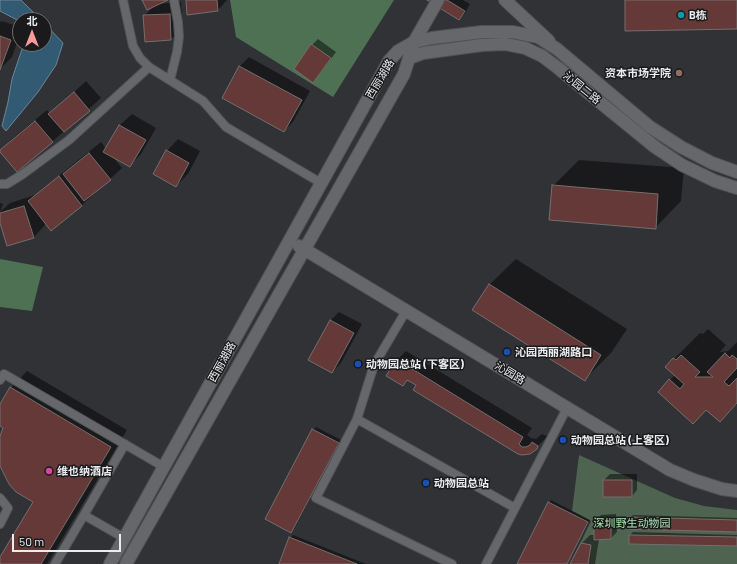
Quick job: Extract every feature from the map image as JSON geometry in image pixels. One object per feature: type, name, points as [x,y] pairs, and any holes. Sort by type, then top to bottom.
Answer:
[{"type":"street","points":[[414,42],[438,0]]},
{"type":"street","points":[[505,0],[557,49]]},
{"type":"street","name":"沁园二路","points":[[414,42],[432,38],[482,32],[513,32],[538,37],[557,49],[650,127],[681,147],[712,163],[737,172]]},
{"type":"street","name":"西丽湖路","points":[[126,564],[404,74],[414,42]]},
{"type":"street","name":"西丽湖路","points":[[110,564],[389,61],[398,51],[414,42]]},
{"type":"street","name":"沁园二路","points":[[410,58],[423,53],[482,45],[505,44],[525,48],[542,56],[558,68],[655,147],[671,158],[682,165],[737,188]]},
{"type":"street","name":"沁园路","points":[[290,240],[670,470],[722,489],[737,491]]},
{"type":"lane","points":[[123,0],[133,46],[140,58],[149,67],[203,101],[226,127],[321,183]]},
{"type":"lane","points":[[170,80],[177,52],[178,37],[178,22],[174,0]]},
{"type":"lane","points":[[0,184],[7,184],[24,174],[69,140],[149,67]]},
{"type":"lane","points":[[406,310],[374,365],[357,419],[316,498],[452,564]]},
{"type":"lane","points":[[0,380],[4,374],[164,467]]},
{"type":"lane","points":[[486,564],[567,408]]},
{"type":"lane","points":[[357,419],[515,508]]},
{"type":"lane","points":[[55,564],[125,444]]},
{"type":"lane","points":[[0,498],[8,508],[0,524]]},
{"type":"lane","points":[[84,515],[124,538]]},
{"type":"green space","points":[[230,0],[394,0],[333,97],[236,37]]},
{"type":"green space","points":[[0,259],[43,267],[32,311],[0,307]]},
{"type":"green space","name":"深圳野生动物园","points":[[579,455],[675,498],[704,506],[737,510],[737,564],[570,564],[591,521],[572,511]]},
{"type":"water","points":[[0,0],[21,0],[33,12],[12,12],[12,17],[0,11]]},
{"type":"water","points":[[52,31],[63,43],[56,65],[38,92],[6,131],[2,126],[12,79],[21,52],[52,52]]},
{"type":"building","points":[[142,0],[168,0],[147,10]]},
{"type":"building","points":[[186,0],[217,0],[218,11],[187,15]]},
{"type":"building","points":[[427,0],[447,0],[465,11],[459,20]]},
{"type":"building","name":"B栋","points":[[625,0],[737,0],[737,29],[625,31]]},
{"type":"building","points":[[170,14],[171,40],[145,42],[143,15]]},
{"type":"building","points":[[0,36],[11,40],[0,70]]},
{"type":"building","points":[[311,44],[331,58],[313,83],[294,69]]},
{"type":"building","points":[[239,66],[302,100],[284,132],[222,98]]},
{"type":"building","points":[[74,92],[90,111],[64,132],[48,114]]},
{"type":"building","points":[[35,121],[53,142],[17,172],[0,152],[0,150]]},
{"type":"building","points":[[119,125],[146,140],[130,167],[103,152]]},
{"type":"building","points":[[166,150],[189,163],[176,187],[153,174]]},
{"type":"building","points":[[89,153],[111,180],[84,201],[63,174]]},
{"type":"building","points":[[59,176],[82,206],[51,231],[28,201]]},
{"type":"building","points":[[552,185],[658,194],[656,229],[549,220]]},
{"type":"building","points":[[24,206],[34,238],[7,246],[0,223],[0,213]]},
{"type":"building","points":[[489,284],[601,355],[585,381],[472,310]]},
{"type":"building","points":[[330,320],[354,333],[332,373],[308,360]]},
{"type":"building","points":[[725,353],[730,358],[732,355],[737,359],[737,368],[724,382],[729,386],[737,378],[737,403],[720,422],[706,410],[693,424],[658,392],[669,379],[680,389],[684,384],[665,367],[673,358],[676,360],[681,355],[700,372],[695,377],[713,377],[707,372]]},
{"type":"building","points":[[396,359],[523,437],[519,444],[522,447],[530,445],[532,442],[538,446],[537,449],[530,454],[518,454],[413,390],[416,385],[407,380],[403,386],[386,376]]},
{"type":"building","name":"维也纳酒店","points":[[10,387],[111,447],[41,564],[0,564],[0,557],[33,502],[16,492],[9,484],[0,466],[0,436],[3,428],[0,426],[0,404]]},
{"type":"building","points":[[312,429],[339,443],[291,533],[265,519]]},
{"type":"building","points":[[603,480],[632,480],[632,497],[603,497]]},
{"type":"building","points":[[548,502],[588,522],[567,564],[517,564]]},
{"type":"building","points":[[629,517],[737,520],[737,532],[629,529]]},
{"type":"building","points":[[594,520],[611,520],[611,539],[594,540]]},
{"type":"building","points":[[629,535],[737,537],[737,546],[629,544]]},
{"type":"building","points":[[289,537],[357,564],[279,564]]},
{"type":"building","points":[[581,543],[591,545],[588,564],[570,564]]},
{"type":"place","name":"B栋","points":[[681,15]]},
{"type":"place","name":"资本市场学院","points":[[679,73]]},
{"type":"place","name":"沁园西丽湖路口","points":[[507,352]]},
{"type":"place","name":"动物园总站 (下客区)","points":[[358,364]]},
{"type":"place","name":"动物园总站 (上客区)","points":[[563,440]]},
{"type":"place","name":"维也纳酒店","points":[[49,471]]},
{"type":"place","name":"动物园总站","points":[[426,483]]}]
